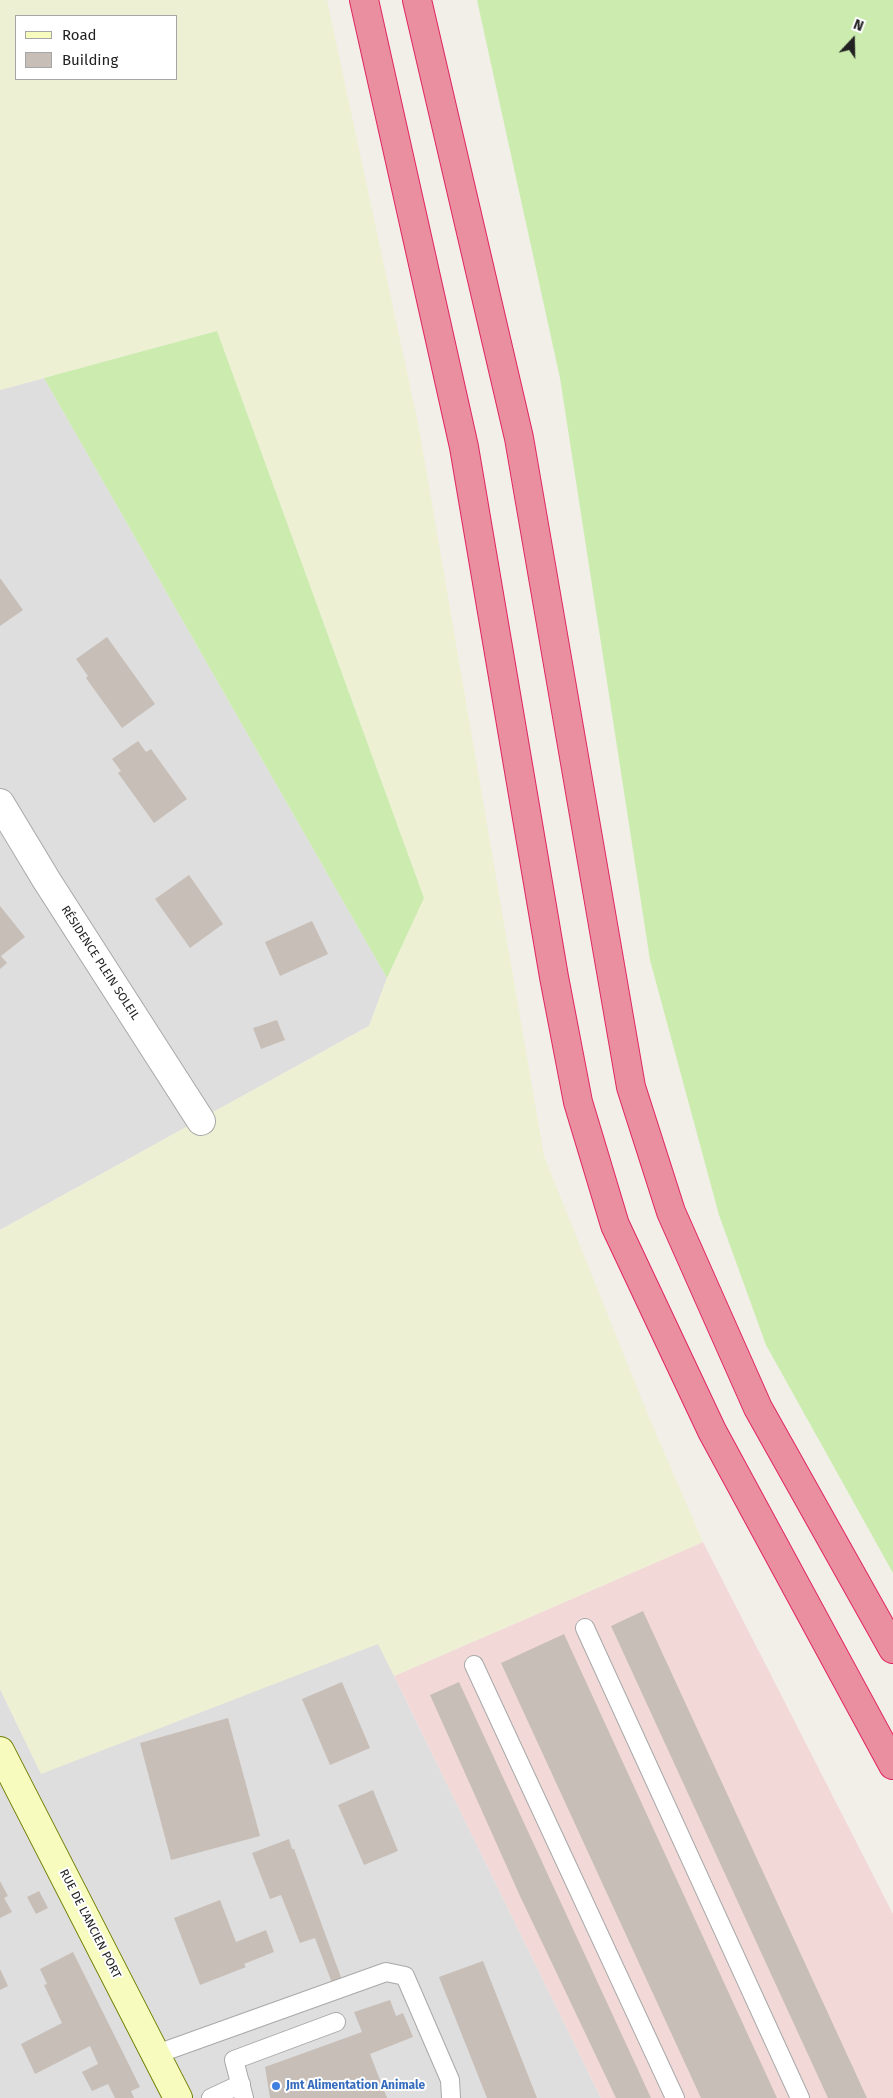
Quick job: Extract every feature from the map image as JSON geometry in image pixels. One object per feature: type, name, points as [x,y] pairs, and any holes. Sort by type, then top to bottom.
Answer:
[{"type":"highway","points":[[364,0],[464,447],[552,967],[578,1102],[615,1225],[712,1431],[893,1765]]},
{"type":"highway","points":[[417,0],[520,438],[631,1087],[670,1212],[758,1408],[893,1649]]},
{"type":"main road","name":"RUE DE L'ANCIEN PORT","points":[[0,1751],[178,2098]]},
{"type":"street","name":"RÉSIDENCE PLEIN SOLEIL","points":[[0,803],[47,881],[201,1121]]},
{"type":"lane","points":[[585,1628],[800,2098]]},
{"type":"lane","points":[[474,1665],[676,2098]]},
{"type":"lane","points":[[157,2054],[386,1972],[406,1976],[450,2080],[452,2098]]},
{"type":"lane","points":[[211,2098],[243,2091],[234,2060],[336,2022]]},
{"type":"shaded area","points":[[44,378],[387,978],[369,1026],[0,1230],[0,390]]},
{"type":"shaded area","points":[[703,1542],[893,1914],[893,2098],[601,2098],[394,1676]]},
{"type":"shaded area","points":[[378,1643],[601,2098],[0,2098],[0,1689],[41,1773]]},
{"type":"green space","points":[[0,0],[327,0],[419,428],[544,1156],[648,1415],[703,1542],[394,1676],[378,1644],[41,1774],[0,1689],[0,1230],[369,1026],[387,978],[424,898],[217,331],[0,390]]},
{"type":"green space","points":[[477,0],[893,0],[893,1573],[766,1345],[719,1215],[650,960],[560,378]]},
{"type":"green space","points":[[217,331],[424,898],[387,978],[44,378]]},
{"type":"building","points":[[0,578],[23,610],[0,626]]},
{"type":"building","points":[[107,637],[155,704],[122,728],[86,678],[88,676],[76,659]]},
{"type":"building","points":[[138,741],[146,752],[151,749],[187,799],[154,823],[118,773],[121,771],[112,759]]},
{"type":"building","points":[[189,875],[223,924],[190,948],[155,899]]},
{"type":"building","points":[[0,906],[25,937],[1,956],[7,963],[0,969]]},
{"type":"building","points":[[312,921],[328,954],[280,976],[265,942]]},
{"type":"building","points":[[277,1020],[285,1040],[261,1049],[253,1028]]},
{"type":"building","points":[[643,1611],[867,2098],[828,2098],[611,1626]]},
{"type":"building","points":[[564,1634],[777,2098],[701,2098],[501,1663]]},
{"type":"building","points":[[342,1682],[370,1748],[330,1765],[302,1699]]},
{"type":"building","points":[[459,1682],[651,2098],[616,2098],[520,1896],[430,1695]]},
{"type":"building","points":[[228,1718],[260,1836],[171,1860],[140,1743]]},
{"type":"building","points":[[373,1790],[398,1851],[364,1865],[338,1805]]},
{"type":"building","points":[[289,1839],[342,1980],[332,1983],[315,1938],[300,1943],[281,1895],[270,1899],[252,1853]]},
{"type":"building","points":[[0,1881],[8,1896],[4,1898],[12,1912],[0,1918]]},
{"type":"building","points":[[39,1891],[48,1908],[36,1914],[27,1897]]},
{"type":"building","points":[[220,1900],[236,1942],[266,1930],[274,1952],[244,1964],[246,1967],[200,1985],[174,1918]]},
{"type":"building","points":[[73,1952],[140,2087],[131,2091],[134,2098],[115,2098],[108,2084],[92,2091],[82,2072],[98,2064],[90,2046],[35,2074],[21,2044],[62,2023],[44,1985],[47,1984],[40,1969]]},
{"type":"building","points":[[483,1961],[537,2098],[487,2098],[439,1977]]},
{"type":"building","points":[[0,1969],[8,1986],[0,1990]]},
{"type":"building","points":[[390,2000],[396,2016],[403,2013],[413,2037],[370,2054],[387,2098],[270,2098],[265,2067],[362,2032],[354,2012]]},
{"type":"place","name":"Jmt Alimentation Animale","points":[[276,2086]]}]
